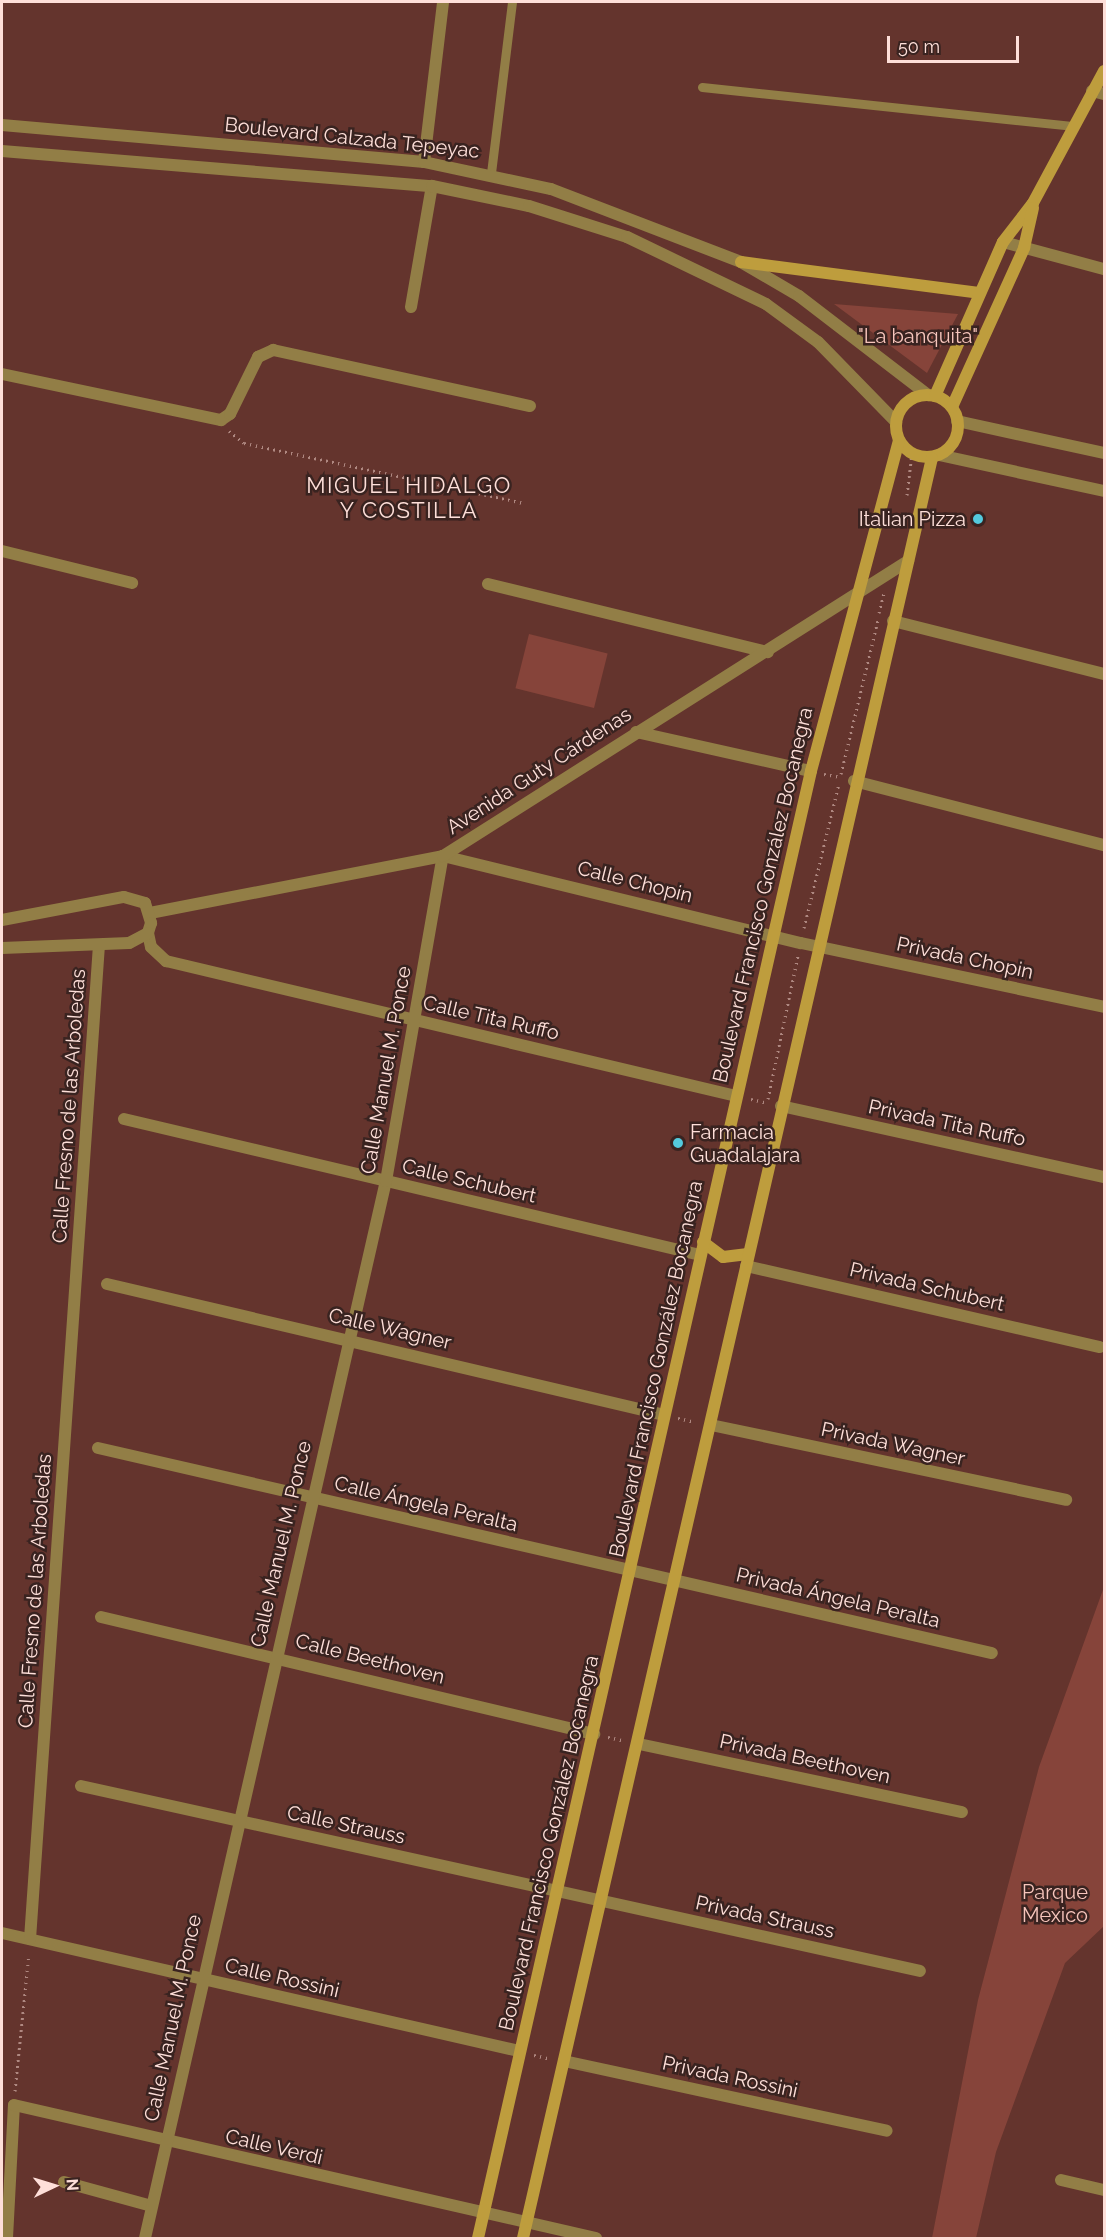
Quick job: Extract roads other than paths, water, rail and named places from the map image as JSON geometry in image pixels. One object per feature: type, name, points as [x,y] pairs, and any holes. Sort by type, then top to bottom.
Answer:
[{"type":"main road","points":[[952,407],[1024,248],[1034,204],[1072,126],[1098,92],[1104,71]]},
{"type":"main road","points":[[932,395],[1003,242],[1034,204]]},
{"type":"main road","points":[[741,262],[979,293]]},
{"type":"main road","points":[[523,2238],[639,1744],[854,781],[935,457],[954,441],[957,421],[952,407],[932,395],[906,402],[896,422],[899,441],[913,454],[935,457]]},
{"type":"main road","name":"Boulevard Francisco González Bocanegra","points":[[478,2238],[519,2051],[632,1570],[664,1415],[772,936],[855,595],[899,441]]},
{"type":"main road","points":[[703,1242],[723,1257],[747,1260]]},
{"type":"street","points":[[424,162],[443,2]]},
{"type":"street","name":"Boulevard Calzada Tepeyac","points":[[2,125],[424,162],[490,173],[620,212],[741,262],[799,296],[932,395]]},
{"type":"street","name":"Boulevard Calzada Tepeyac","points":[[2,151],[432,186],[529,206],[627,237],[705,270],[818,342],[896,422]]},
{"type":"street","points":[[411,307],[432,186]]},
{"type":"street","points":[[1003,242],[1104,269]]},
{"type":"street","points":[[2,374],[216,420],[230,414],[258,357],[267,351],[530,406]]},
{"type":"street","points":[[957,421],[1104,453]]},
{"type":"street","points":[[935,457],[1104,491]]},
{"type":"street","points":[[2,551],[132,583]]},
{"type":"street","name":"Avenida Guty Cárdenas","points":[[150,913],[443,856],[636,732],[768,652],[908,561]]},
{"type":"street","points":[[489,584],[768,652]]},
{"type":"street","points":[[893,621],[1104,674]]},
{"type":"street","points":[[636,732],[811,771]]},
{"type":"street","points":[[854,781],[1104,845]]},
{"type":"street","name":"Calle Chopin","points":[[443,856],[818,947]]},
{"type":"street","name":"Calle Manuel M. Ponce","points":[[145,2238],[236,1821],[386,1181],[417,1020],[443,856]]},
{"type":"street","points":[[2,920],[124,897],[145,903],[150,913],[148,933],[129,943],[99,946],[2,948]]},
{"type":"street","name":"Calle Tita Ruffo","points":[[148,933],[151,947],[166,961],[736,1095]]},
{"type":"street","name":"Calle Fresno de las Arboledas","points":[[30,1939],[99,946]]},
{"type":"street","name":"Privada Chopin","points":[[818,947],[1104,1007]]},
{"type":"street","name":"Privada Tita Ruffo","points":[[782,1106],[1104,1177]]},
{"type":"street","name":"Calle Schubert","points":[[124,1119],[700,1255]]},
{"type":"street","name":"Privada Schubert","points":[[747,1260],[1100,1347]]},
{"type":"street","name":"Calle Wagner","points":[[107,1284],[348,1338],[664,1415]]},
{"type":"street","name":"Privada Wagner","points":[[711,1425],[1066,1500]]},
{"type":"street","name":"Calle Ángela Peralta","points":[[98,1448],[675,1581]]},
{"type":"street","name":"Privada Ángela Peralta","points":[[675,1581],[992,1653]]},
{"type":"street","name":"Calle Beethoven","points":[[101,1617],[276,1656],[594,1734]]},
{"type":"street","name":"Privada Beethoven","points":[[639,1744],[962,1812]]},
{"type":"street","name":"Calle Strauss","points":[[81,1786],[602,1902]]},
{"type":"street","name":"Privada Strauss","points":[[602,1902],[920,1971]]},
{"type":"street","name":"Calle Rossini","points":[[2,1933],[519,2051]]},
{"type":"street","name":"Privada Rossini","points":[[564,2061],[887,2131]]},
{"type":"street","name":"Calle Verdi","points":[[6,2136],[14,2105],[166,2142],[596,2238]]},
{"type":"street","points":[[6,2136],[7,2238]]},
{"type":"street","points":[[1061,2180],[1104,2190]]},
{"type":"street","points":[[64,2182],[152,2206]]},
{"type":"lane","points":[[490,173],[513,2]]},
{"type":"lane","points":[[702,87],[1072,126]]},
{"type":"place","name":"Italian Pizza","points":[[978,519]]},
{"type":"place","name":"Farmacia Guadalajara","points":[[678,1143]]},
{"type":"district","name":"MIGUEL HIDALGO Y COSTILLA","points":[[409,498]]},
{"type":"park label","name":"\"La banquita\"","points":[[918,336]]},
{"type":"park label","name":"Parque Mexico","points":[[1055,1904]]}]
